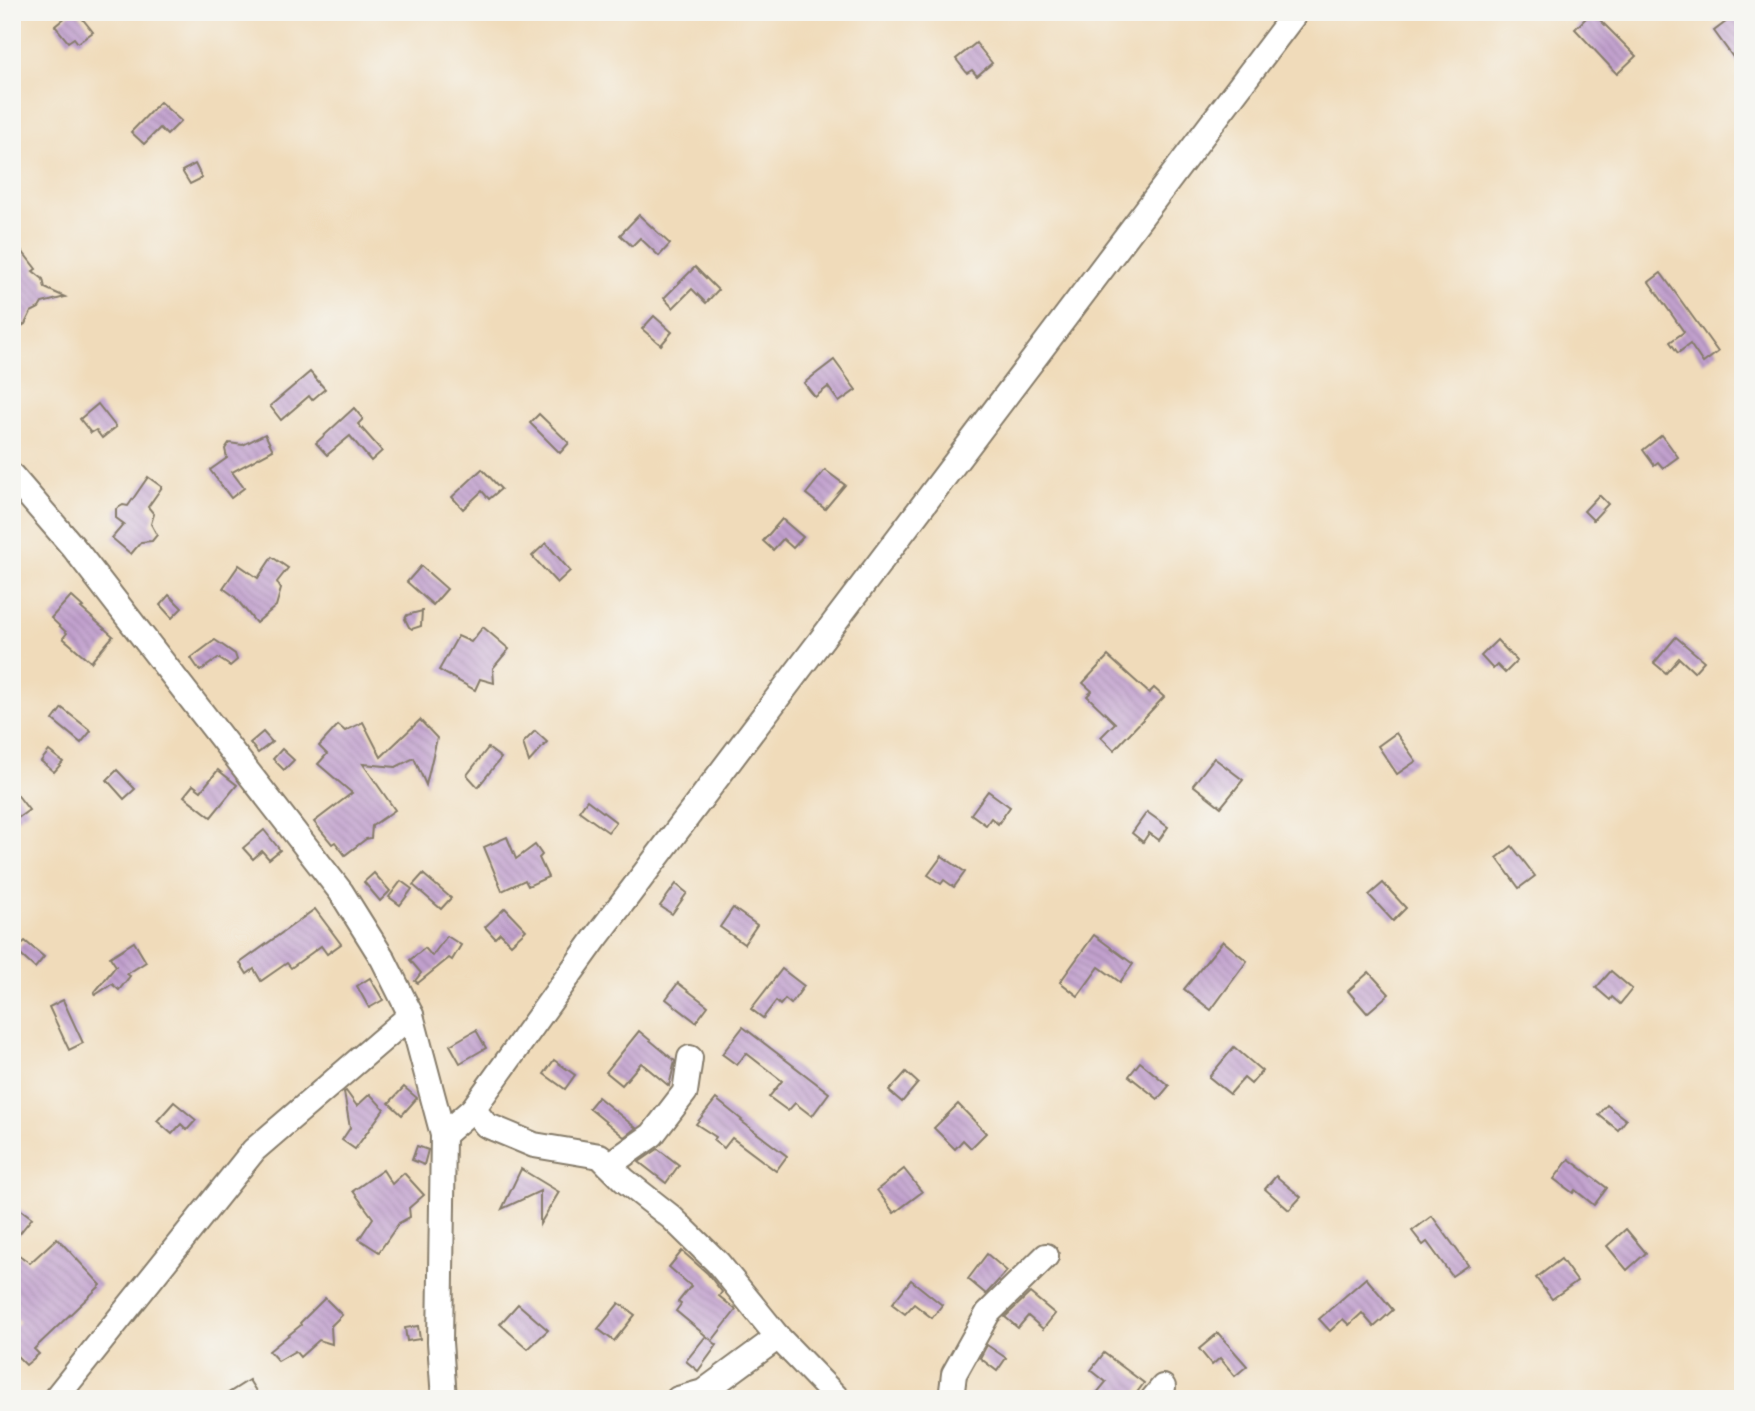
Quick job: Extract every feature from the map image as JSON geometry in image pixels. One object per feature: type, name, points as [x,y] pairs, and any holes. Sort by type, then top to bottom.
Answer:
[{"type":"street","points":[[443,1135],[473,1109],[595,939],[1296,12]]},
{"type":"street","points":[[12,476],[74,548],[341,892],[383,959],[411,1015],[443,1135],[440,1342],[444,1399]]},
{"type":"street","points":[[55,1399],[254,1150],[411,1015]]},
{"type":"street","points":[[609,1166],[652,1135],[685,1092],[690,1058]]},
{"type":"street","points":[[473,1109],[486,1125],[534,1145],[600,1156],[624,1180],[671,1217],[718,1263],[778,1337],[838,1399]]},
{"type":"street","points":[[951,1399],[954,1374],[988,1312],[1046,1256]]},
{"type":"street","points":[[677,1399],[703,1392],[778,1337]]},
{"type":"building","points":[[72,12],[77,12],[93,32],[78,43],[74,38],[68,42],[55,26]]},
{"type":"building","points":[[1592,12],[1636,56],[1617,74],[1575,29]]},
{"type":"building","points":[[1739,12],[1743,12],[1743,71],[1714,31]]},
{"type":"building","points":[[976,43],[992,63],[977,76],[972,70],[967,73],[956,59]]},
{"type":"building","points":[[160,102],[181,121],[167,135],[160,128],[144,144],[131,132]]},
{"type":"building","points":[[195,164],[202,178],[190,184],[182,171]]},
{"type":"building","points":[[639,215],[670,244],[659,256],[640,238],[632,246],[620,235]]},
{"type":"building","points":[[12,238],[36,269],[33,271],[43,279],[45,288],[65,297],[42,303],[31,312],[25,324],[12,332]]},
{"type":"building","points":[[695,267],[718,290],[706,303],[692,289],[673,308],[664,298]]},
{"type":"building","points":[[1661,273],[1718,352],[1703,363],[1690,344],[1678,353],[1670,342],[1684,332],[1649,282]]},
{"type":"building","points":[[654,316],[672,332],[661,345],[642,329]]},
{"type":"building","points":[[834,360],[856,390],[839,402],[828,387],[815,397],[804,383]]},
{"type":"building","points":[[310,372],[325,389],[312,400],[309,396],[281,420],[270,406]]},
{"type":"building","points":[[98,404],[116,427],[102,438],[96,430],[91,433],[80,419]]},
{"type":"building","points":[[354,408],[363,419],[358,424],[382,451],[371,461],[350,436],[327,455],[316,443]]},
{"type":"building","points":[[539,414],[569,443],[560,453],[530,423]]},
{"type":"building","points":[[265,434],[273,450],[232,472],[244,488],[231,498],[210,470],[227,458],[225,449],[229,443],[243,445]]},
{"type":"building","points":[[1662,435],[1678,457],[1663,468],[1658,462],[1654,465],[1643,450]]},
{"type":"building","points":[[482,469],[501,489],[489,499],[482,491],[463,509],[452,497]]},
{"type":"building","points":[[825,470],[845,485],[825,509],[806,494]]},
{"type":"building","points":[[148,477],[162,487],[148,507],[154,514],[151,524],[157,535],[152,541],[141,542],[131,554],[112,538],[124,524],[116,518],[116,509],[123,505],[128,506]]},
{"type":"building","points":[[1599,495],[1608,504],[1593,520],[1584,511]]},
{"type":"building","points":[[782,519],[803,537],[793,548],[783,539],[773,550],[763,541]]},
{"type":"building","points":[[546,543],[570,571],[557,583],[532,556]]},
{"type":"building","points":[[272,557],[288,568],[277,582],[281,589],[276,606],[256,623],[234,596],[223,588],[239,565],[258,578]]},
{"type":"building","points":[[421,566],[447,589],[433,605],[407,582]]},
{"type":"building","points":[[169,595],[182,608],[172,618],[160,605]]},
{"type":"building","points":[[71,596],[113,636],[91,662],[63,638],[67,633],[51,618]]},
{"type":"building","points":[[422,611],[421,626],[412,629],[409,627],[405,619],[407,615]]},
{"type":"building","points":[[483,627],[509,649],[493,668],[494,683],[480,679],[475,690],[439,670],[458,636],[471,642]]},
{"type":"building","points":[[1676,637],[1704,661],[1694,672],[1679,658],[1666,673],[1654,663]]},
{"type":"building","points":[[215,640],[235,654],[237,660],[230,666],[218,658],[200,671],[191,658]]},
{"type":"building","points":[[1497,640],[1517,661],[1505,673],[1497,665],[1493,669],[1481,656]]},
{"type":"building","points":[[1108,656],[1149,693],[1154,688],[1164,697],[1114,750],[1101,737],[1115,723],[1087,696],[1092,691],[1083,683]]},
{"type":"building","points":[[62,708],[91,731],[81,743],[53,720]]},
{"type":"building","points":[[420,720],[437,738],[426,785],[414,758],[396,767],[363,764],[395,810],[372,826],[371,838],[345,855],[314,822],[352,793],[318,764],[327,754],[319,746],[338,725],[345,731],[363,722],[381,757]]},
{"type":"building","points":[[535,731],[547,742],[529,762],[523,743]]},
{"type":"building","points":[[263,732],[272,742],[258,753],[250,743]]},
{"type":"building","points":[[1396,733],[1416,761],[1397,774],[1378,746]]},
{"type":"building","points":[[488,748],[501,758],[478,787],[467,775]]},
{"type":"building","points":[[282,749],[294,760],[284,770],[273,759]]},
{"type":"building","points":[[49,751],[63,762],[54,772],[41,761]]},
{"type":"building","points":[[1214,758],[1243,780],[1221,807],[1193,785]]},
{"type":"building","points":[[117,770],[135,789],[124,799],[107,780]]},
{"type":"building","points":[[218,770],[237,785],[211,817],[184,796],[193,785],[201,791]]},
{"type":"building","points":[[12,788],[29,810],[18,818],[12,811]]},
{"type":"building","points":[[988,791],[1010,807],[998,824],[991,818],[986,825],[971,814]]},
{"type":"building","points":[[587,800],[616,822],[608,832],[579,811]]},
{"type":"building","points":[[1147,812],[1168,827],[1159,840],[1149,833],[1143,842],[1132,833]]},
{"type":"building","points":[[264,830],[280,850],[269,859],[262,851],[253,859],[243,848]]},
{"type":"building","points":[[507,837],[516,859],[535,845],[542,855],[539,858],[548,877],[528,886],[525,880],[502,891],[484,847]]},
{"type":"building","points":[[1512,846],[1535,876],[1519,888],[1497,858]]},
{"type":"building","points":[[942,856],[965,872],[954,887],[944,880],[941,884],[928,875]]},
{"type":"building","points":[[374,873],[390,891],[380,901],[364,882]]},
{"type":"building","points":[[423,874],[451,898],[441,909],[413,885]]},
{"type":"building","points":[[401,881],[412,889],[400,905],[389,897]]},
{"type":"building","points":[[1383,883],[1406,908],[1393,921],[1369,895]]},
{"type":"building","points":[[676,884],[687,893],[672,914],[660,906]]},
{"type":"building","points":[[505,908],[526,930],[511,944],[500,933],[495,938],[485,927]]},
{"type":"building","points":[[733,908],[757,925],[744,944],[720,927]]},
{"type":"building","points":[[315,909],[341,944],[327,954],[321,946],[291,968],[287,963],[261,981],[254,969],[247,974],[240,963]]},
{"type":"building","points":[[1094,935],[1133,964],[1120,982],[1099,967],[1078,996],[1060,982]]},
{"type":"building","points":[[447,936],[461,945],[452,960],[449,958],[418,983],[415,981],[421,973],[410,960],[425,948],[432,956]]},
{"type":"building","points":[[25,941],[44,957],[35,968],[15,950]]},
{"type":"building","points":[[1223,941],[1247,961],[1211,1010],[1184,989]]},
{"type":"building","points":[[134,942],[146,962],[127,974],[130,976],[119,990],[112,984],[95,995],[116,966],[110,957]]},
{"type":"building","points":[[782,969],[804,986],[791,1004],[785,999],[780,1005],[776,1001],[763,1018],[751,1009]]},
{"type":"building","points":[[1611,971],[1632,989],[1620,1004],[1612,997],[1610,1000],[1596,988]]},
{"type":"building","points":[[1369,972],[1389,994],[1367,1013],[1348,991]]},
{"type":"building","points":[[370,978],[383,1000],[369,1008],[357,986]]},
{"type":"building","points":[[678,983],[708,1006],[696,1022],[666,999]]},
{"type":"building","points":[[63,1000],[83,1043],[69,1050],[49,1007]]},
{"type":"building","points":[[743,1027],[829,1093],[812,1116],[795,1103],[788,1111],[769,1097],[782,1081],[746,1053],[737,1065],[722,1054]]},
{"type":"building","points":[[476,1030],[486,1048],[460,1063],[450,1045]]},
{"type":"building","points":[[639,1031],[675,1061],[669,1086],[641,1063],[622,1085],[606,1072]]},
{"type":"building","points":[[1234,1047],[1262,1071],[1251,1084],[1244,1078],[1230,1094],[1209,1077]]},
{"type":"building","points":[[554,1060],[575,1075],[565,1089],[544,1074]]},
{"type":"building","points":[[1140,1062],[1169,1086],[1158,1099],[1129,1076]]},
{"type":"building","points":[[906,1072],[918,1083],[902,1102],[889,1091]]},
{"type":"building","points":[[404,1087],[417,1098],[402,1115],[389,1103]]},
{"type":"building","points":[[346,1091],[357,1106],[370,1094],[384,1109],[355,1149],[342,1140],[350,1128]]},
{"type":"building","points":[[598,1097],[636,1128],[624,1137],[589,1108]]},
{"type":"building","points":[[716,1099],[787,1156],[776,1171],[732,1138],[724,1148],[714,1140],[716,1137],[696,1124]]},
{"type":"building","points":[[174,1102],[196,1120],[187,1130],[181,1124],[172,1134],[157,1121]]},
{"type":"building","points":[[958,1104],[986,1133],[971,1148],[963,1140],[955,1149],[934,1128]]},
{"type":"building","points":[[1607,1105],[1626,1120],[1618,1130],[1599,1115]]},
{"type":"building","points":[[417,1146],[428,1150],[424,1165],[412,1160]]},
{"type":"building","points":[[658,1149],[679,1165],[666,1183],[639,1162]]},
{"type":"building","points":[[1569,1159],[1607,1188],[1594,1205],[1575,1190],[1573,1193],[1554,1179]]},
{"type":"building","points":[[521,1169],[559,1192],[540,1224],[540,1191],[502,1209]]},
{"type":"building","points":[[904,1169],[922,1192],[894,1213],[877,1190]]},
{"type":"building","points":[[383,1170],[392,1184],[404,1173],[424,1195],[409,1208],[410,1217],[399,1223],[379,1252],[359,1239],[373,1218],[353,1191]]},
{"type":"building","points":[[1276,1176],[1301,1197],[1289,1210],[1265,1189]]},
{"type":"building","points":[[12,1203],[32,1218],[12,1243]]},
{"type":"building","points":[[1432,1216],[1468,1265],[1452,1276],[1427,1242],[1423,1245],[1412,1231]]},
{"type":"building","points":[[1626,1229],[1646,1253],[1627,1270],[1607,1246]]},
{"type":"building","points":[[57,1238],[101,1285],[34,1349],[39,1354],[26,1365],[12,1351],[12,1329],[20,1322],[12,1314],[12,1250],[30,1263]]},
{"type":"building","points":[[682,1251],[707,1273],[722,1292],[719,1296],[736,1310],[712,1341],[717,1345],[698,1371],[686,1361],[706,1336],[711,1340],[676,1311],[681,1304],[678,1302],[691,1286],[669,1267]]},
{"type":"building","points":[[987,1254],[1007,1271],[986,1294],[968,1279]]},
{"type":"building","points":[[1561,1259],[1577,1281],[1552,1299],[1536,1278]]},
{"type":"building","points":[[1366,1278],[1393,1310],[1374,1327],[1362,1313],[1349,1325],[1343,1319],[1330,1331],[1319,1319]]},
{"type":"building","points":[[911,1280],[942,1305],[932,1318],[914,1304],[905,1314],[892,1304]]},
{"type":"building","points":[[1030,1293],[1055,1314],[1043,1329],[1028,1316],[1018,1328],[1005,1317]]},
{"type":"building","points":[[325,1298],[342,1315],[331,1326],[332,1344],[319,1340],[300,1357],[295,1351],[278,1361],[269,1351],[301,1325]]},
{"type":"building","points":[[619,1303],[635,1315],[614,1341],[598,1329]]},
{"type":"building","points":[[518,1304],[548,1330],[528,1349],[500,1324]]},
{"type":"building","points":[[418,1326],[420,1339],[407,1341],[405,1328]]},
{"type":"building","points":[[1218,1333],[1247,1366],[1235,1376],[1220,1358],[1212,1365],[1199,1349]]},
{"type":"building","points":[[987,1345],[1006,1358],[997,1371],[980,1358]]},
{"type":"building","points":[[1104,1353],[1144,1383],[1132,1399],[1092,1399],[1106,1382],[1091,1370]]},
{"type":"building","points":[[249,1380],[261,1399],[219,1399]]}]
